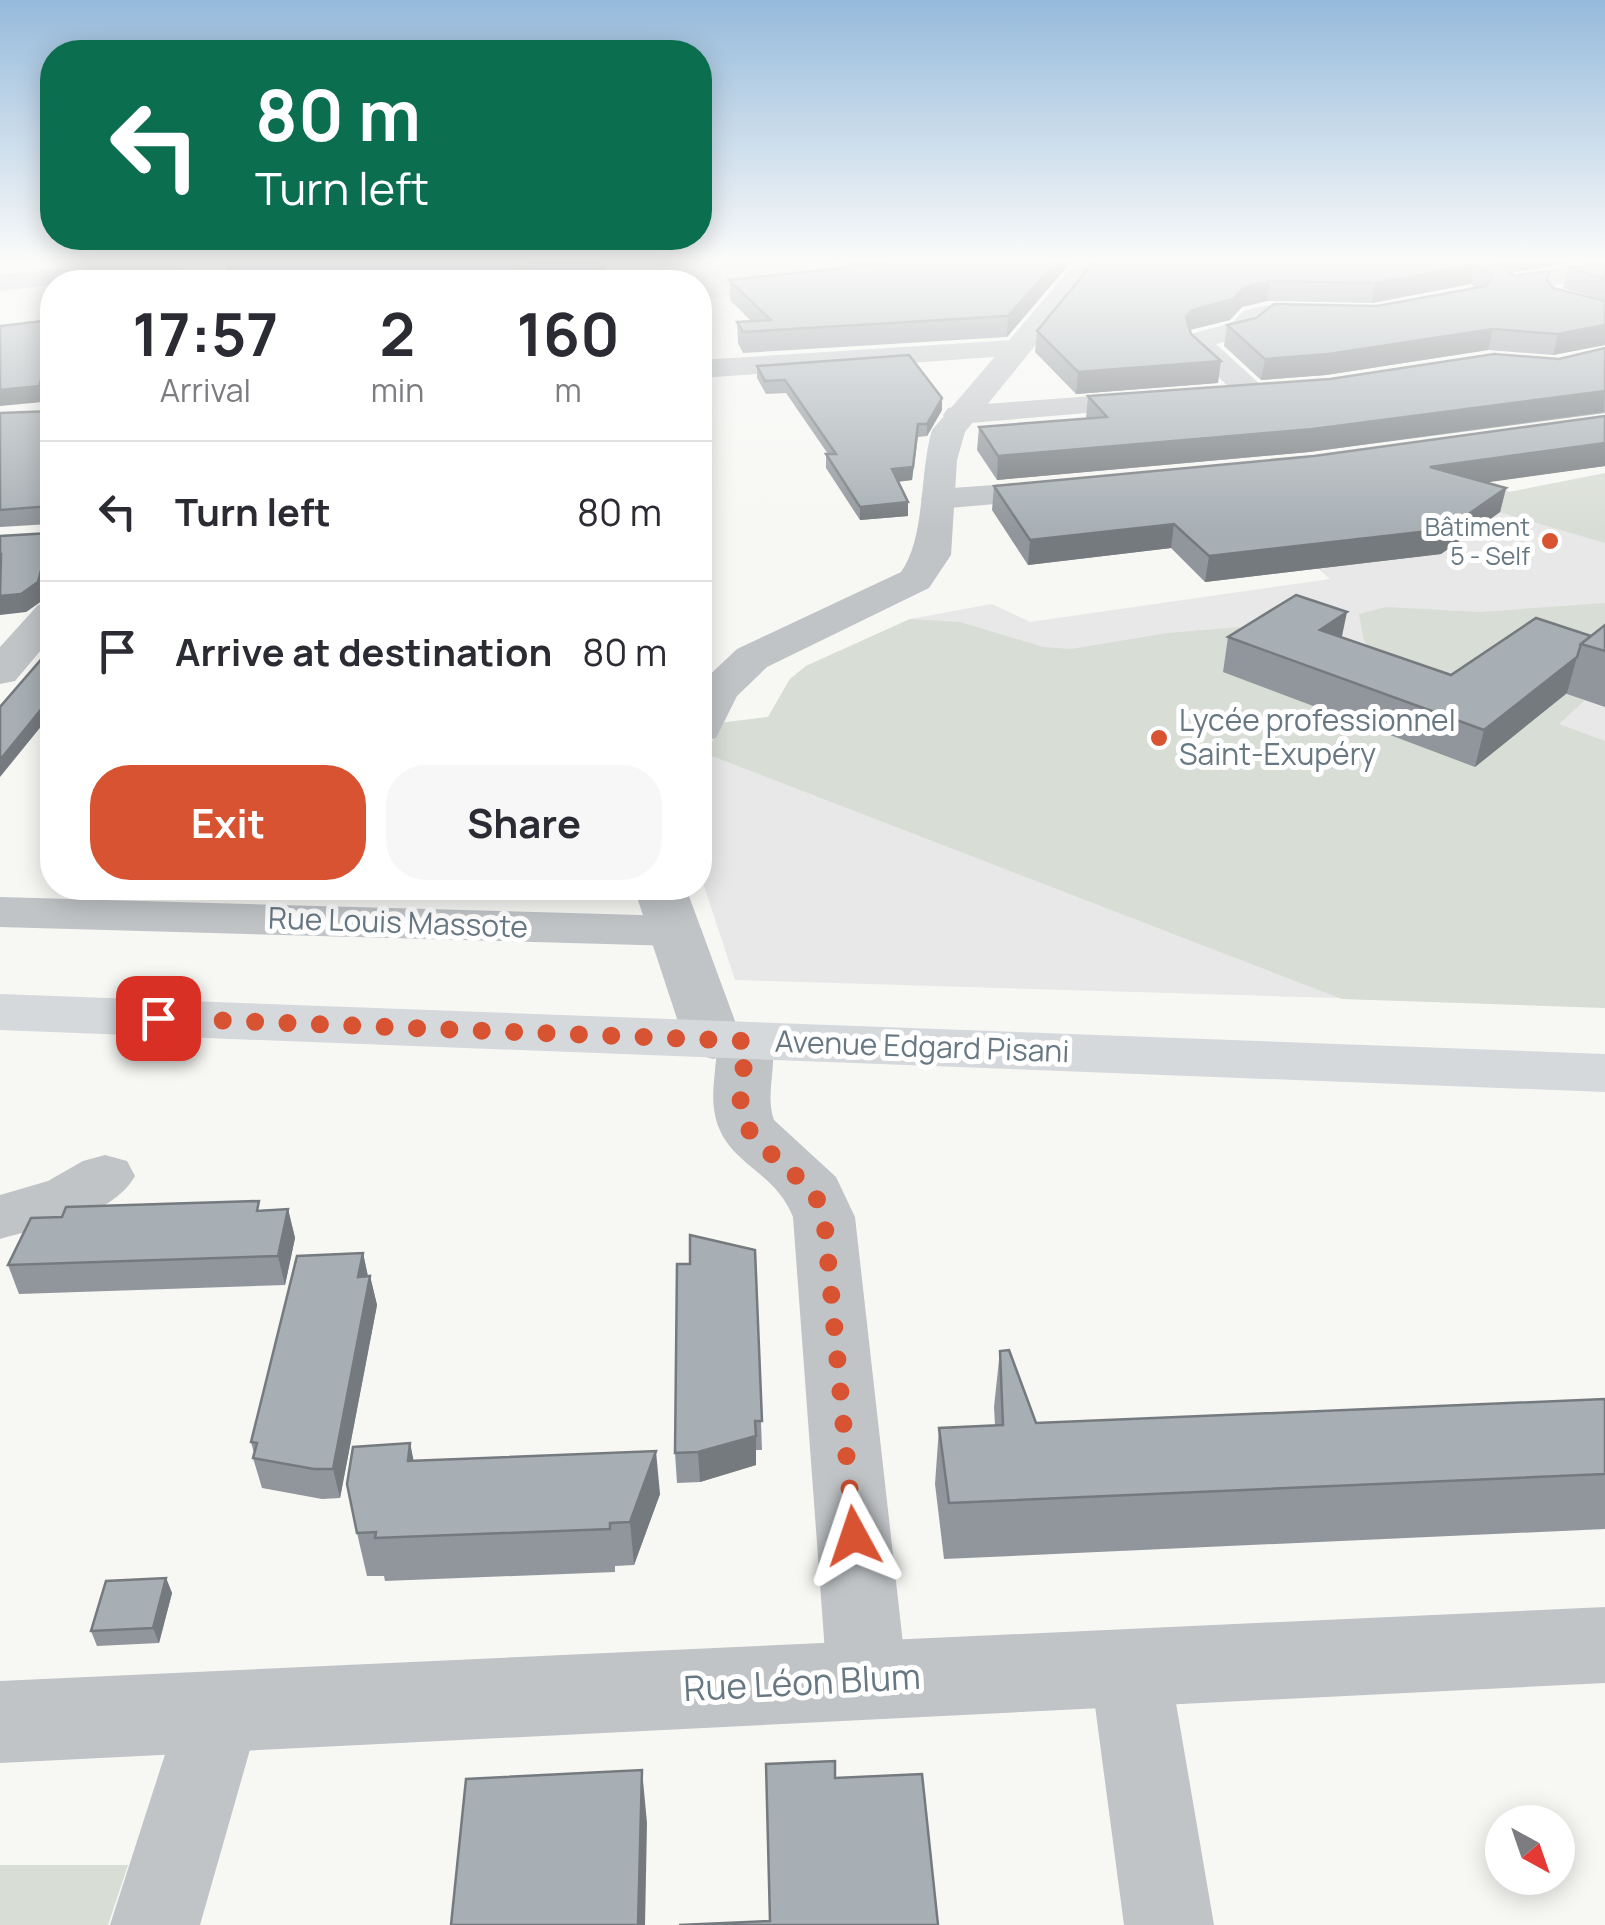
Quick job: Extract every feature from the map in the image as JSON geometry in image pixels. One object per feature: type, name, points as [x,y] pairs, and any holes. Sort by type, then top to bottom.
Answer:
[{"type":"main road","name":"Avenue Edgard Pisani","points":[[0,1012],[1605,1073]]},
{"type":"street","points":[[712,368],[969,352]]},
{"type":"street","points":[[712,702],[717,691],[752,658],[915,580],[932,556],[944,444],[959,415],[1011,352]]},
{"type":"street","points":[[1207,352],[1252,393]]},
{"type":"street","points":[[959,415],[1289,391]]},
{"type":"street","points":[[938,499],[1093,488]]},
{"type":"street","points":[[0,672],[40,627]]},
{"type":"street","points":[[668,909],[729,1040],[746,1126],[760,1144],[814,1192],[824,1217],[867,1680]]},
{"type":"street","name":"Rue Louis Massote","points":[[0,912],[668,909]]},
{"type":"street","points":[[0,1217],[70,1196],[105,1176]]},
{"type":"street","name":"Rue Léon Blum","points":[[0,1722],[1605,1644]]},
{"type":"street","points":[[1130,1668],[1169,1925]]},
{"type":"street","points":[[155,1925],[220,1711]]},
{"type":"shaded area","points":[[1605,473],[1605,543],[1489,509],[1402,494],[1494,483],[1509,492]]},
{"type":"shaded area","name":"Lycée professionnel Saint-Exupéry","points":[[1605,474],[1605,1006],[735,980],[709,900],[712,900],[712,745],[720,723],[768,717],[790,679],[806,666],[910,619],[992,604],[1030,622],[1330,579],[1254,513],[1494,483],[1509,492]]},
{"type":"shaded area","name":"Lycée professionnel Saint-Exupéry","points":[[1605,603],[1605,679],[1502,672],[1585,700],[1559,724],[1605,741],[1605,1008],[1342,999],[712,756],[712,742],[720,723],[768,717],[790,679],[806,666],[910,619],[960,622],[1043,647],[1071,649],[1168,633],[1266,625],[1378,658],[1364,641],[1359,614],[1386,607],[1480,612]]},
{"type":"shaded area","points":[[0,1865],[128,1865],[108,1925],[0,1925]]},
{"type":"building","points":[[0,352],[40,352],[39,386],[0,390]]},
{"type":"building","points":[[1058,352],[1211,352],[1221,361],[1078,372]]},
{"type":"building","points":[[1257,352],[1343,352],[1329,354],[1265,359]]},
{"type":"building","points":[[1605,352],[1605,391],[1313,429],[998,456],[979,427],[1107,417],[1088,396],[1330,379],[1494,354],[1559,359]]},
{"type":"building","points":[[909,355],[942,398],[927,424],[918,424],[913,467],[892,469],[908,502],[860,507],[826,454],[836,454],[785,380],[765,381],[757,366]]},
{"type":"building","points":[[40,411],[40,507],[0,510],[0,413]]},
{"type":"building","points":[[1605,416],[1605,443],[1430,467],[1506,488],[1447,529],[1209,556],[1174,524],[1030,540],[994,486],[1314,456]]},
{"type":"building","points":[[40,534],[38,582],[21,594],[0,596],[0,536]]},
{"type":"building","points":[[1296,595],[1347,612],[1320,630],[1451,675],[1536,618],[1591,636],[1581,644],[1577,657],[1484,730],[1228,637]]},
{"type":"building","points":[[1605,625],[1605,651],[1581,644]]},
{"type":"building","points":[[40,661],[40,711],[0,760],[0,707]]},
{"type":"building","points":[[259,1201],[257,1211],[288,1209],[278,1256],[8,1265],[31,1218],[62,1217],[66,1207]]},
{"type":"building","points":[[690,1235],[755,1250],[762,1421],[755,1421],[756,1436],[698,1452],[675,1453],[677,1264],[690,1264]]},
{"type":"building","points":[[363,1253],[358,1277],[370,1276],[333,1469],[253,1458],[257,1443],[251,1442],[297,1256]]},
{"type":"building","points":[[1009,1350],[1036,1423],[1605,1399],[1605,1474],[949,1503],[939,1428],[1003,1425],[1000,1351]]},
{"type":"building","points":[[410,1443],[408,1461],[656,1451],[630,1522],[610,1523],[610,1529],[375,1538],[376,1532],[357,1533],[347,1484],[353,1447]]},
{"type":"building","points":[[166,1578],[153,1628],[91,1631],[106,1581]]},
{"type":"building","points":[[835,1761],[835,1778],[922,1774],[938,1925],[679,1925],[770,1921],[766,1764]]},
{"type":"building","points":[[642,1770],[638,1925],[451,1925],[466,1779]]},
{"type":"place","name":"Bâtiment 5 - Self","points":[[1550,541]]},
{"type":"place","name":"Lycée professionnel Saint-Exupéry","points":[[1159,738]]},
{"type":"route","points":[[158,1018],[746,1041],[740,1107],[746,1126],[760,1144],[814,1192],[824,1217],[854,1536]]}]
